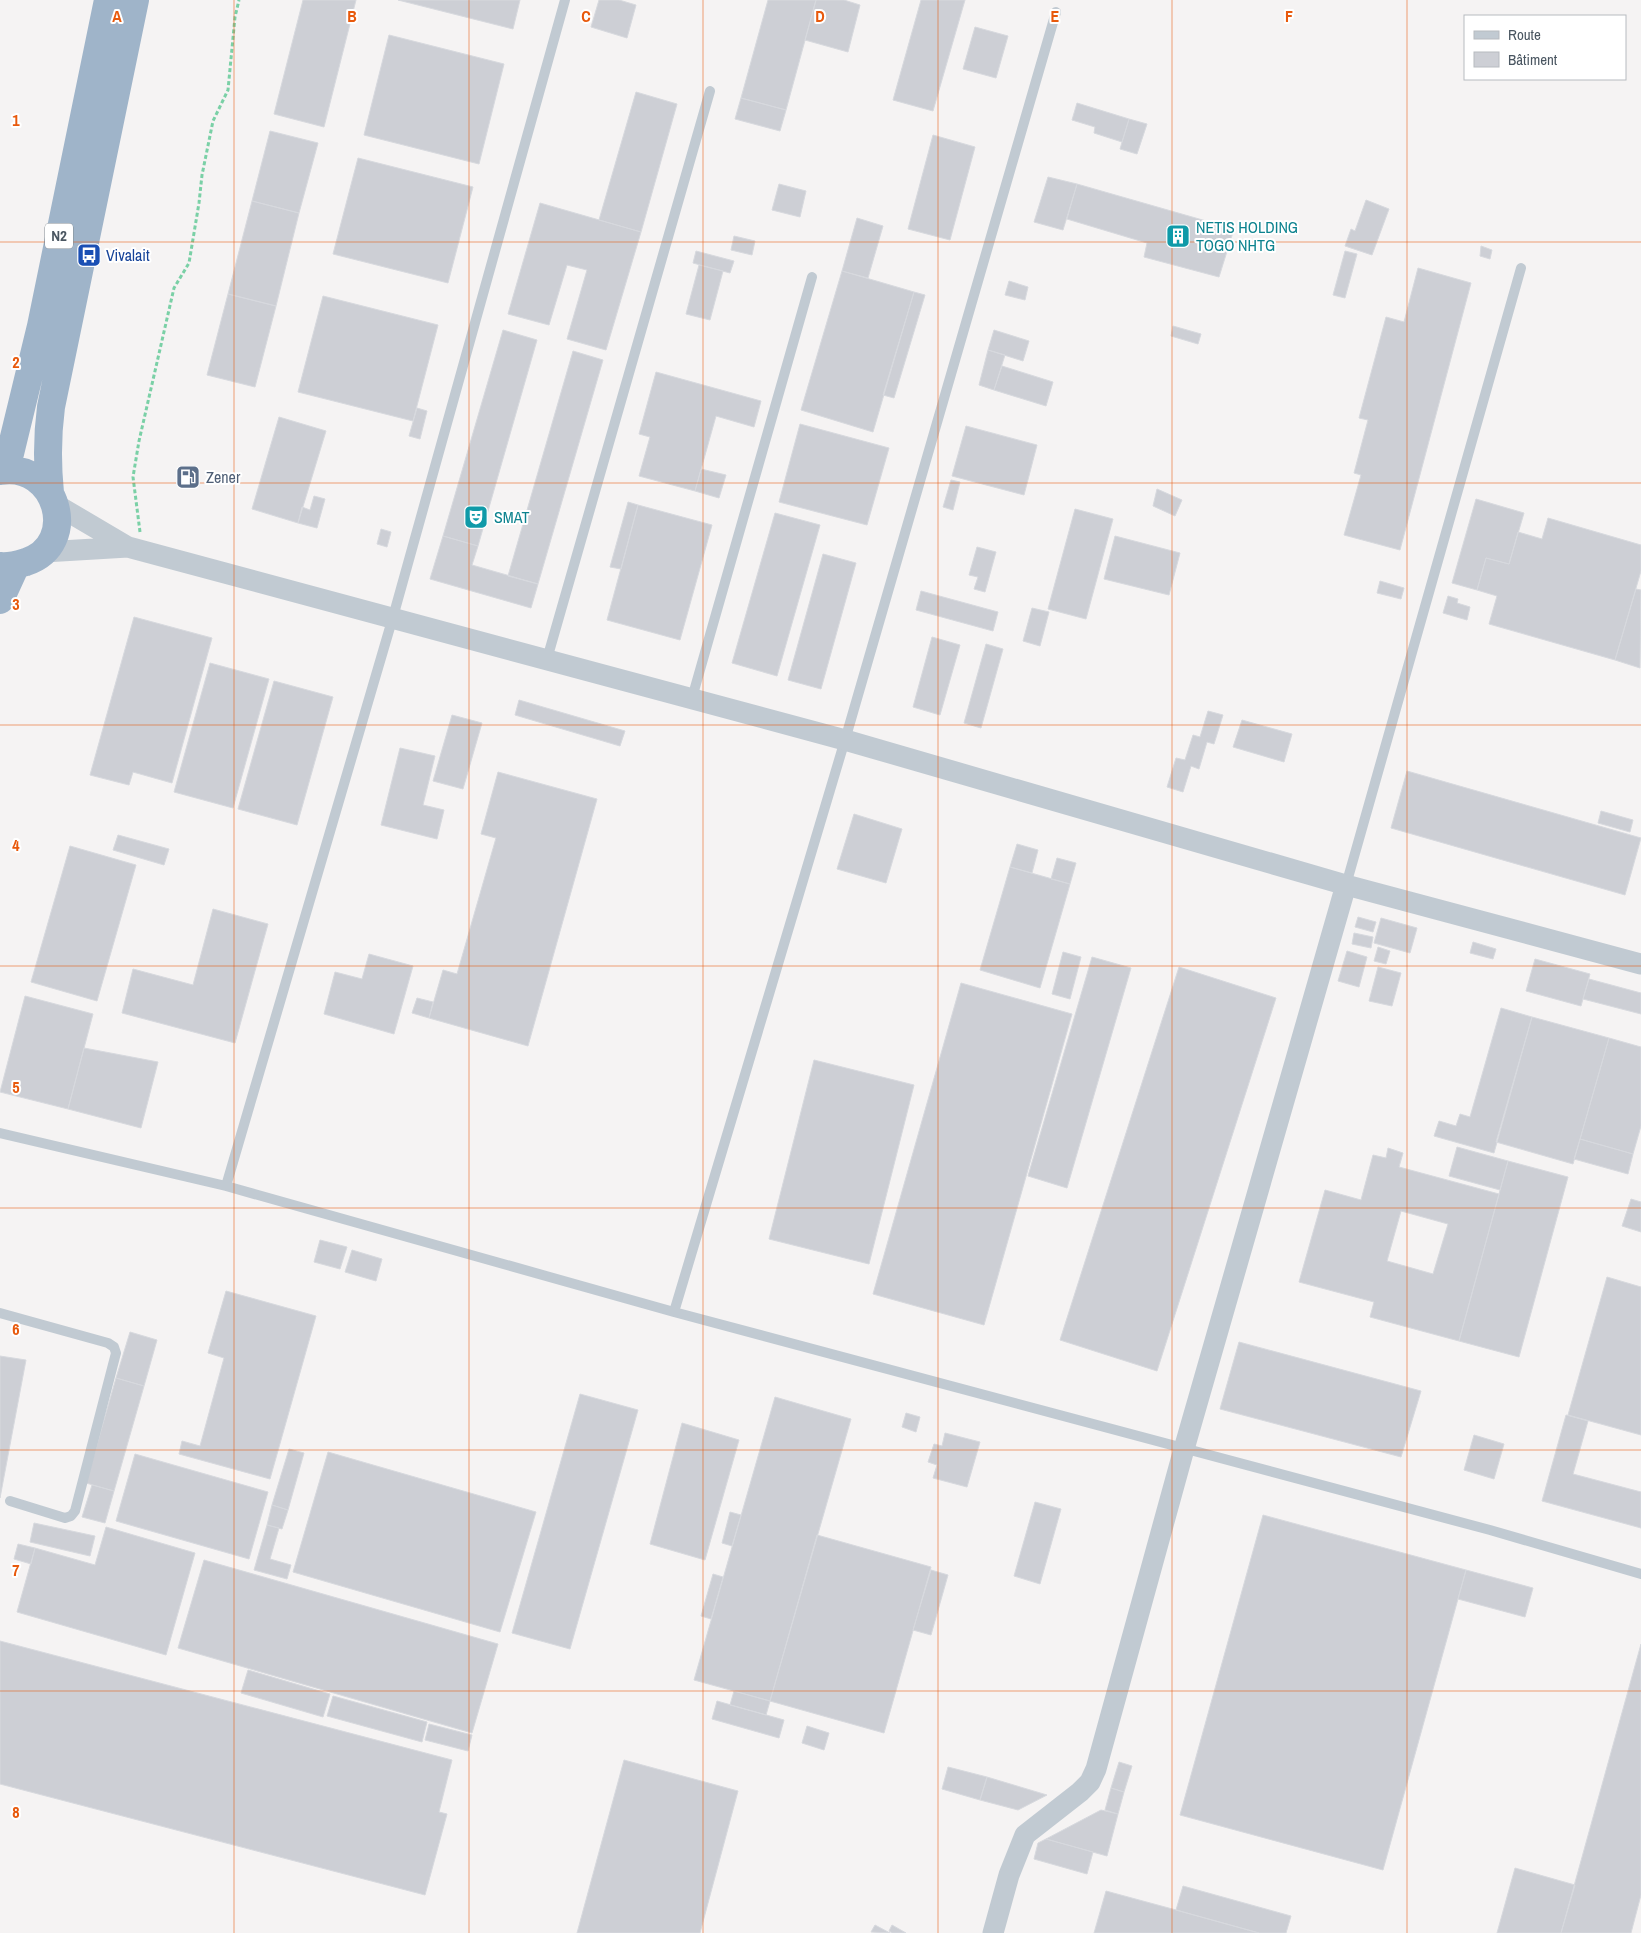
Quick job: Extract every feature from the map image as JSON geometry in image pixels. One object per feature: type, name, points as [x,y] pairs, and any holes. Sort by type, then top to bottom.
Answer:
[{"type":"highway","name":"N2","points":[[3,471],[41,326],[108,0]]},
{"type":"highway","name":"N2","points":[[53,498],[47,464],[51,407],[135,0]]},
{"type":"highway","points":[[0,600],[8,565],[36,559],[44,552],[52,540],[58,516],[53,498],[42,483],[32,475],[19,471],[3,471]]},
{"type":"street","points":[[53,498],[135,548],[845,740],[1346,885],[1641,964]]},
{"type":"street","points":[[44,552],[135,548]]},
{"type":"street","points":[[993,1933],[1009,1875],[1025,1835],[1080,1792],[1090,1782],[1096,1769],[1184,1449],[1346,885]]},
{"type":"lane","points":[[226,1186],[393,617],[565,0]]},
{"type":"lane","points":[[674,1312],[845,740],[1056,12]]},
{"type":"lane","points":[[547,659],[710,90]]},
{"type":"lane","points":[[1346,885],[1520,268]]},
{"type":"lane","points":[[692,698],[812,278]]},
{"type":"lane","points":[[0,1133],[226,1186],[674,1312],[1490,1530],[1641,1574]]},
{"type":"lane","points":[[0,1314],[108,1343],[114,1347],[116,1353],[75,1511],[65,1518],[10,1501]]},
{"type":"path","points":[[135,548],[133,477],[149,396],[174,288],[189,263],[200,203],[202,175],[213,121],[228,90],[235,17],[239,0]]},
{"type":"building","points":[[303,0],[356,0],[324,127],[274,114]]},
{"type":"building","points":[[398,0],[520,0],[513,29]]},
{"type":"building","points":[[599,0],[619,0],[636,5],[627,38],[591,27]]},
{"type":"building","points":[[768,0],[816,0],[786,110],[741,98]]},
{"type":"building","points":[[816,0],[844,0],[860,5],[848,52],[805,40]]},
{"type":"building","points":[[921,0],[965,0],[933,111],[893,100]]},
{"type":"building","points":[[975,27],[1008,36],[996,78],[963,69]]},
{"type":"building","points":[[389,35],[504,64],[479,164],[364,135]]},
{"type":"building","points":[[636,92],[677,104],[641,232],[599,220]]},
{"type":"building","points":[[741,98],[786,110],[780,131],[735,119]]},
{"type":"building","points":[[1077,103],[1129,119],[1122,142],[1094,133],[1095,127],[1072,120]]},
{"type":"building","points":[[1129,119],[1147,124],[1137,154],[1120,149]]},
{"type":"building","points":[[270,131],[318,143],[299,213],[252,201]]},
{"type":"building","points":[[933,135],[975,147],[950,240],[908,229]]},
{"type":"building","points":[[358,158],[473,187],[448,283],[333,254]]},
{"type":"building","points":[[1048,177],[1077,184],[1063,230],[1034,222]]},
{"type":"building","points":[[779,184],[806,191],[800,217],[772,210]]},
{"type":"building","name":"NETIS HOLDING TOGO NHTG","points":[[1077,184],[1234,229],[1219,277],[1144,257],[1147,243],[1067,219]]},
{"type":"building","points":[[1366,200],[1389,209],[1372,255],[1345,246],[1351,229],[1355,231]]},
{"type":"building","points":[[252,201],[299,213],[276,306],[228,294]]},
{"type":"building","points":[[540,203],[641,232],[606,350],[567,339],[587,270],[567,265],[549,325],[508,314]]},
{"type":"building","points":[[857,218],[883,226],[868,278],[842,271]]},
{"type":"building","points":[[734,236],[755,241],[752,255],[731,250]]},
{"type":"building","points":[[1481,246],[1492,250],[1490,259],[1480,256]]},
{"type":"building","points":[[696,251],[734,261],[730,273],[693,263]]},
{"type":"building","points":[[1345,251],[1357,254],[1345,298],[1333,295]]},
{"type":"building","points":[[699,265],[723,271],[710,320],[686,314]]},
{"type":"building","points":[[1418,268],[1471,283],[1400,550],[1344,535],[1361,475],[1354,473],[1368,420],[1359,418],[1386,317],[1404,322]]},
{"type":"building","points":[[842,271],[914,292],[873,432],[801,410]]},
{"type":"building","points":[[1009,281],[1028,287],[1025,300],[1005,295]]},
{"type":"building","points":[[914,292],[925,295],[894,398],[883,395]]},
{"type":"building","points":[[228,294],[276,306],[255,387],[207,375]]},
{"type":"building","points":[[323,296],[438,325],[413,421],[298,392]]},
{"type":"building","points":[[1173,326],[1201,334],[1198,344],[1171,336]]},
{"type":"building","points":[[503,330],[537,340],[478,546],[443,536]]},
{"type":"building","points":[[994,330],[1029,341],[1023,361],[988,350]]},
{"type":"building","points":[[988,350],[1005,355],[994,390],[979,385]]},
{"type":"building","points":[[573,351],[603,360],[538,584],[508,576]]},
{"type":"building","points":[[1002,366],[1053,382],[1046,406],[994,390]]},
{"type":"building","points":[[656,372],[761,401],[754,427],[716,416],[695,491],[639,476],[650,437],[639,434]]},
{"type":"building","points":[[417,408],[427,411],[420,439],[409,436]]},
{"type":"building","points":[[279,417],[326,431],[298,523],[252,509]]},
{"type":"building","points":[[800,424],[889,448],[867,525],[779,502]]},
{"type":"building","points":[[966,426],[1037,445],[1024,495],[952,476]]},
{"type":"building","points":[[701,469],[726,475],[719,498],[695,491]]},
{"type":"building","points":[[951,480],[960,482],[953,510],[943,507]]},
{"type":"building","points":[[1157,489],[1182,500],[1175,516],[1153,506]]},
{"type":"building","points":[[314,496],[325,499],[317,528],[298,523],[302,507],[310,510]]},
{"type":"building","points":[[1476,499],[1524,513],[1509,564],[1486,558],[1477,590],[1452,583]]},
{"type":"building","points":[[628,502],[638,505],[621,569],[610,567]]},
{"type":"building","points":[[638,505],[712,525],[680,640],[607,620]]},
{"type":"building","points":[[1075,509],[1113,519],[1086,619],[1048,609]]},
{"type":"building","points":[[775,513],[820,525],[777,676],[732,663]]},
{"type":"building","points":[[1548,518],[1641,545],[1641,571],[1615,660],[1489,624],[1497,596],[1477,590],[1486,558],[1509,564],[1518,532],[1542,539]]},
{"type":"building","points":[[381,529],[391,532],[387,547],[377,544]]},
{"type":"building","points":[[443,536],[478,546],[472,565],[538,584],[531,608],[430,579]]},
{"type":"building","points":[[1115,536],[1180,553],[1169,595],[1104,579]]},
{"type":"building","points":[[977,547],[996,552],[985,592],[974,589],[978,577],[969,575]]},
{"type":"building","points":[[823,554],[856,563],[821,689],[788,680]]},
{"type":"building","points":[[1380,581],[1404,588],[1401,599],[1377,593]]},
{"type":"building","points":[[1636,589],[1641,590],[1640,668],[1615,660]]},
{"type":"building","points":[[921,591],[998,612],[993,631],[916,610]]},
{"type":"building","points":[[1448,596],[1458,599],[1457,603],[1470,607],[1467,620],[1443,613]]},
{"type":"building","points":[[1032,608],[1049,612],[1040,646],[1023,641]]},
{"type":"building","points":[[134,617],[212,638],[172,783],[133,772],[129,785],[90,775]]},
{"type":"building","points":[[932,637],[960,645],[940,715],[913,707]]},
{"type":"building","points":[[986,644],[1003,649],[981,728],[964,723]]},
{"type":"building","points":[[210,663],[269,679],[233,808],[174,792]]},
{"type":"building","points":[[274,681],[333,697],[297,825],[238,809]]},
{"type":"building","points":[[519,700],[625,731],[620,746],[515,715]]},
{"type":"building","points":[[1208,711],[1223,715],[1214,744],[1207,742],[1199,769],[1191,766],[1183,792],[1167,787],[1176,758],[1185,760],[1193,735],[1200,737]]},
{"type":"building","points":[[452,715],[482,723],[463,789],[433,781]]},
{"type":"building","points":[[1242,720],[1292,734],[1284,762],[1233,747]]},
{"type":"building","points":[[400,748],[435,756],[423,805],[444,810],[437,839],[381,825]]},
{"type":"building","points":[[1407,771],[1641,838],[1625,895],[1391,828]]},
{"type":"building","points":[[498,772],[597,799],[528,1046],[429,1018],[443,970],[457,974],[496,838],[481,834]]},
{"type":"building","points":[[1601,811],[1633,820],[1630,832],[1598,823]]},
{"type":"building","points":[[854,814],[902,829],[886,883],[837,869]]},
{"type":"building","points":[[118,835],[169,849],[164,865],[113,850]]},
{"type":"building","points":[[1017,844],[1038,850],[1032,873],[1010,867]]},
{"type":"building","points":[[70,846],[136,865],[97,1001],[31,982]]},
{"type":"building","points":[[1057,858],[1076,863],[1070,884],[1051,879]]},
{"type":"building","points":[[1010,867],[1070,884],[1040,988],[980,970]]},
{"type":"building","points":[[213,909],[268,924],[235,1043],[122,1013],[133,969],[193,985]]},
{"type":"building","points":[[1358,917],[1376,922],[1373,932],[1355,927]]},
{"type":"building","points":[[1381,918],[1417,928],[1410,953],[1374,943]]},
{"type":"building","points":[[1354,933],[1373,937],[1371,948],[1352,944]]},
{"type":"building","points":[[1473,942],[1496,949],[1493,959],[1470,953]]},
{"type":"building","points":[[1378,947],[1390,951],[1386,964],[1374,961]]},
{"type":"building","points":[[1347,951],[1367,957],[1359,987],[1338,981]]},
{"type":"building","points":[[1063,952],[1081,957],[1070,999],[1052,994]]},
{"type":"building","points":[[369,954],[413,966],[394,1034],[324,1014],[335,972],[362,979]]},
{"type":"building","points":[[1092,957],[1131,968],[1067,1188],[1028,1176]]},
{"type":"building","points":[[1535,959],[1590,974],[1581,1006],[1526,991]]},
{"type":"building","points":[[1179,967],[1276,998],[1157,1371],[1060,1340]]},
{"type":"building","points":[[1378,967],[1401,973],[1392,1006],[1369,1001]]},
{"type":"building","points":[[1589,979],[1641,993],[1641,1014],[1583,999]]},
{"type":"building","points":[[961,983],[1072,1014],[984,1325],[873,1294]]},
{"type":"building","points":[[25,996],[93,1014],[68,1109],[0,1092]]},
{"type":"building","points":[[417,998],[433,1002],[429,1018],[412,1013]]},
{"type":"building","points":[[1501,1008],[1532,1017],[1494,1153],[1434,1136],[1439,1121],[1456,1126],[1460,1114],[1470,1117]]},
{"type":"building","points":[[1532,1017],[1609,1038],[1573,1164],[1496,1142]]},
{"type":"building","points":[[1609,1038],[1641,1047],[1641,1126],[1633,1154],[1580,1139]]},
{"type":"building","points":[[84,1048],[158,1062],[141,1128],[68,1109]]},
{"type":"building","points":[[814,1060],[914,1085],[869,1264],[769,1239]]},
{"type":"building","points":[[1580,1139],[1633,1154],[1628,1174],[1574,1159]]},
{"type":"building","points":[[1457,1147],[1508,1161],[1500,1190],[1449,1176]]},
{"type":"building","points":[[1388,1148],[1403,1153],[1399,1167],[1499,1194],[1459,1341],[1370,1317],[1374,1302],[1299,1282],[1325,1190],[1361,1200],[1373,1155],[1386,1158]],"holes":[[[1401,1211],[1448,1224],[1433,1274],[1387,1261]]]},
{"type":"building","points":[[1508,1161],[1568,1177],[1519,1357],[1459,1341]]},
{"type":"building","points":[[1631,1199],[1641,1202],[1641,1232],[1622,1226]]},
{"type":"building","points":[[320,1240],[347,1247],[340,1269],[314,1262]]},
{"type":"building","points":[[352,1250],[382,1259],[376,1281],[345,1272]]},
{"type":"building","points":[[1607,1277],[1641,1287],[1641,1435],[1568,1415]]},
{"type":"building","points":[[226,1291],[316,1316],[270,1479],[179,1454],[182,1441],[200,1446],[224,1358],[208,1353]]},
{"type":"building","points":[[130,1332],[157,1340],[144,1386],[116,1378]]},
{"type":"building","points":[[1239,1342],[1421,1391],[1401,1457],[1220,1409]]},
{"type":"building","points":[[0,1356],[26,1360],[0,1498]]},
{"type":"building","points":[[116,1378],[144,1386],[114,1491],[86,1483]]},
{"type":"building","points":[[580,1394],[638,1410],[570,1649],[512,1633]]},
{"type":"building","points":[[775,1397],[851,1419],[770,1701],[694,1680]]},
{"type":"building","points":[[906,1413],[920,1417],[916,1432],[902,1427]]},
{"type":"building","points":[[1566,1415],[1588,1421],[1573,1474],[1641,1492],[1641,1528],[1542,1501]]},
{"type":"building","points":[[682,1423],[739,1440],[705,1560],[650,1544]]},
{"type":"building","points":[[945,1433],[980,1442],[967,1487],[933,1478],[937,1465],[928,1462],[934,1444],[942,1446]]},
{"type":"building","points":[[1474,1435],[1504,1444],[1494,1479],[1464,1470]]},
{"type":"building","points":[[289,1449],[304,1453],[288,1510],[272,1505]]},
{"type":"building","points":[[328,1452],[536,1512],[500,1632],[293,1572]]},
{"type":"building","points":[[135,1454],[268,1492],[249,1559],[116,1521]]},
{"type":"building","points":[[92,1485],[114,1491],[105,1523],[82,1517]]},
{"type":"building","points":[[1035,1502],[1061,1509],[1040,1584],[1014,1576]]},
{"type":"building","points":[[272,1505],[288,1510],[282,1529],[267,1525]]},
{"type":"building","points":[[730,1512],[741,1515],[732,1546],[722,1543]]},
{"type":"building","points":[[1263,1515],[1466,1570],[1383,1870],[1180,1815]]},
{"type":"building","points":[[34,1523],[95,1536],[90,1556],[30,1542]]},
{"type":"building","points":[[267,1525],[279,1528],[270,1559],[291,1565],[287,1579],[254,1570]]},
{"type":"building","points":[[106,1527],[195,1553],[166,1655],[17,1612],[35,1548],[95,1565]]},
{"type":"building","points":[[817,1535],[931,1567],[884,1733],[770,1701]]},
{"type":"building","points":[[18,1544],[35,1548],[31,1564],[14,1559]]},
{"type":"building","points":[[204,1560],[498,1644],[472,1733],[178,1648]]},
{"type":"building","points":[[931,1570],[948,1575],[931,1635],[913,1630]]},
{"type":"building","points":[[1466,1570],[1533,1588],[1525,1617],[1458,1599]]},
{"type":"building","points":[[713,1574],[723,1577],[711,1619],[701,1616]]},
{"type":"building","points":[[0,1641],[452,1760],[439,1812],[447,1814],[425,1895],[0,1784]]},
{"type":"building","points":[[1641,1644],[1641,1895],[1631,1933],[1561,1933]]},
{"type":"building","points":[[248,1670],[330,1694],[323,1717],[241,1693]]},
{"type":"building","points":[[734,1691],[770,1701],[766,1715],[730,1705]]},
{"type":"building","points":[[333,1696],[427,1722],[422,1742],[327,1716]]},
{"type":"building","points":[[717,1701],[784,1720],[779,1738],[712,1719]]},
{"type":"building","points":[[429,1724],[472,1735],[468,1751],[425,1740]]},
{"type":"building","points":[[807,1726],[829,1733],[824,1750],[802,1743]]},
{"type":"building","points":[[624,1760],[738,1791],[700,1933],[577,1933]]},
{"type":"building","points":[[1119,1762],[1132,1766],[1124,1792],[1111,1788]]},
{"type":"building","points":[[948,1767],[987,1777],[980,1800],[942,1789]]},
{"type":"building","points":[[987,1777],[1047,1795],[1018,1810],[980,1800]]},
{"type":"building","points":[[1111,1788],[1124,1792],[1118,1814],[1105,1810]]},
{"type":"building","points":[[1101,1810],[1118,1814],[1107,1856],[1046,1839]]},
{"type":"building","points":[[1046,1839],[1093,1852],[1087,1874],[1034,1859],[1038,1843]]},
{"type":"building","points":[[1515,1868],[1575,1885],[1561,1933],[1497,1933]]},
{"type":"building","points":[[1183,1886],[1291,1916],[1286,1933],[1259,1933],[1176,1910]]},
{"type":"building","points":[[1106,1891],[1176,1910],[1259,1933],[1094,1933]]},
{"type":"building","points":[[875,1925],[890,1933],[871,1932]]},
{"type":"building","points":[[892,1925],[906,1933],[892,1933],[889,1931]]},
{"type":"place","name":"NETIS HOLDING TOGO NHTG","points":[[1178,236]]},
{"type":"place","name":"Vivalait","points":[[89,255]]},
{"type":"place","name":"Zener","points":[[188,477]]},
{"type":"place","name":"SMAT","points":[[476,517]]}]
